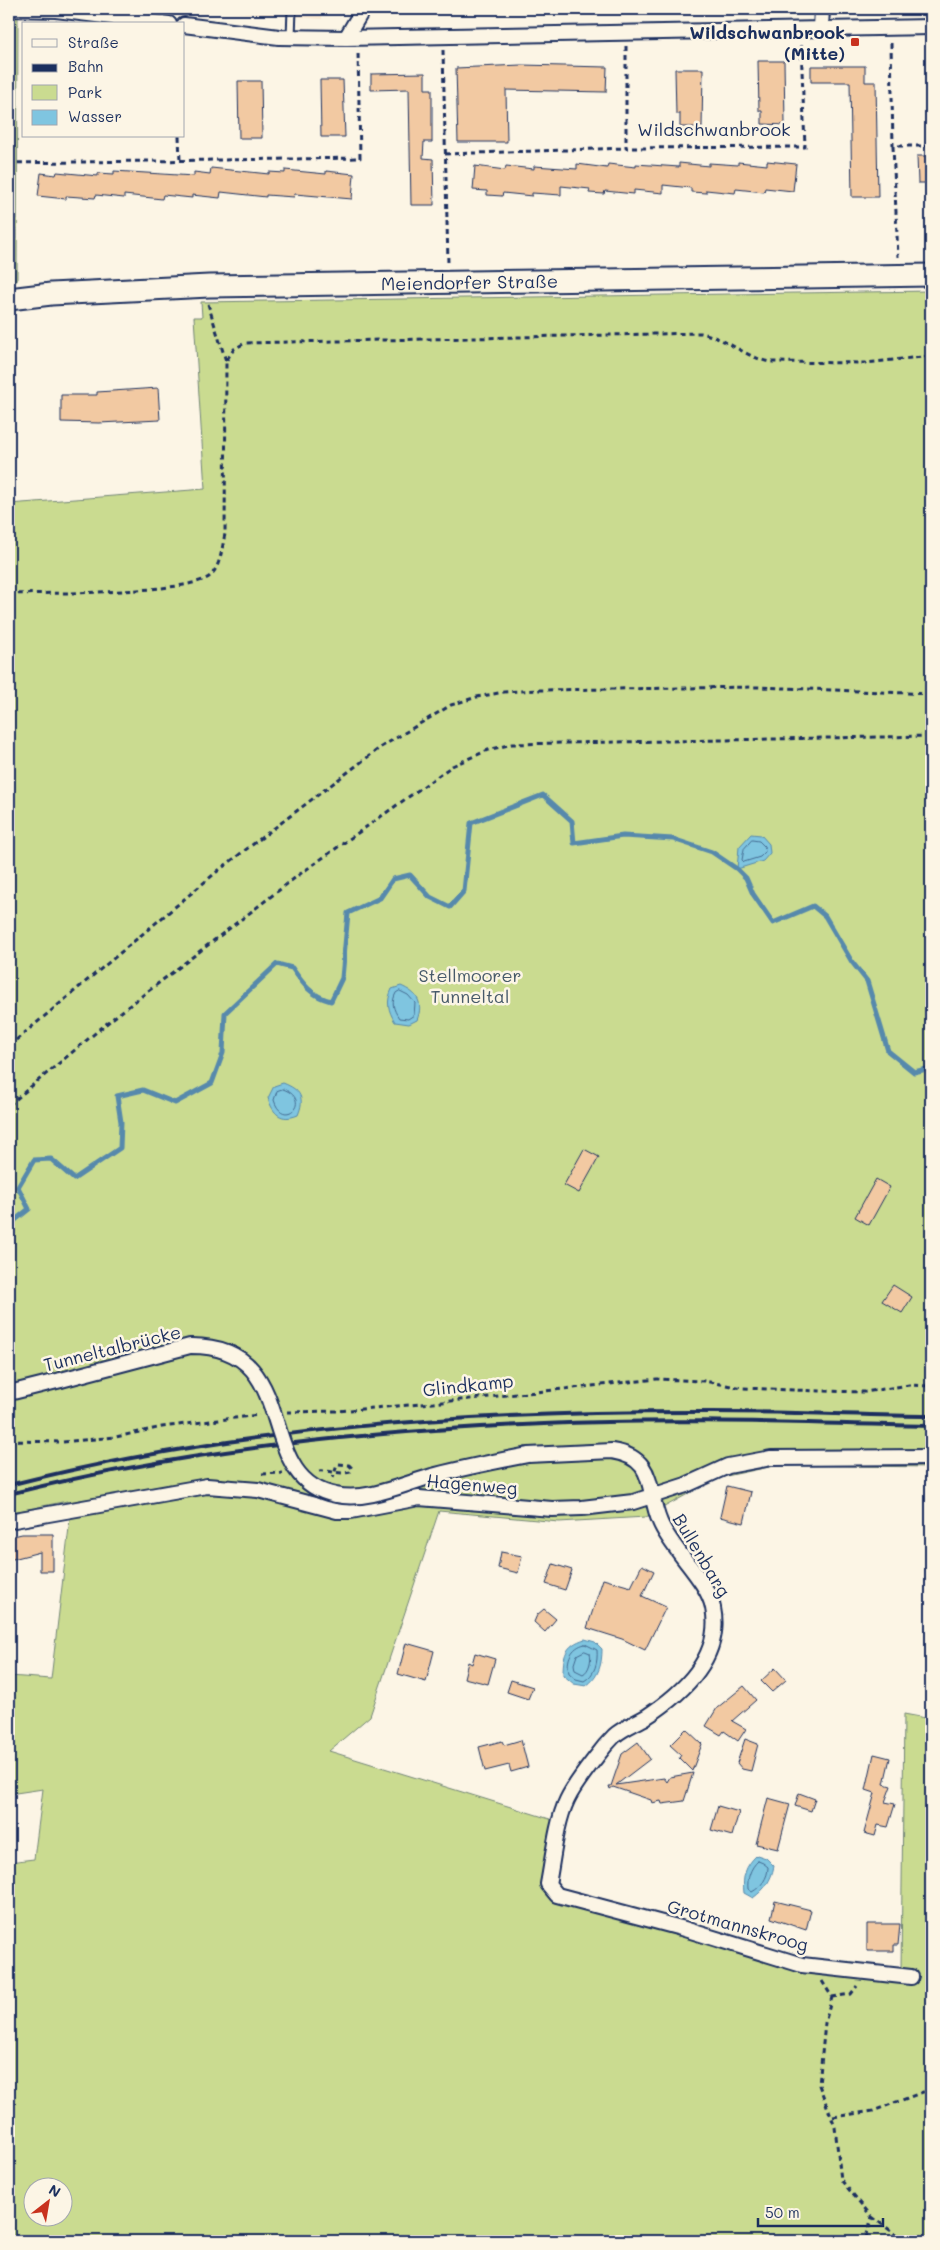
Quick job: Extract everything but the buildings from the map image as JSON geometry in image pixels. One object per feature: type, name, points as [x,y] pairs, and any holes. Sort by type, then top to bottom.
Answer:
[{"type":"main road","name":"Meiendorfer Straße","points":[[9,299],[51,294],[209,286],[931,275]]},
{"type":"street","points":[[352,37],[364,9]]},
{"type":"street","points":[[821,28],[822,9]]},
{"type":"street","points":[[9,10],[56,10],[153,22]]},
{"type":"street","points":[[185,26],[291,37],[931,27]]},
{"type":"street","name":"Tunneltalbrücke","points":[[9,1393],[190,1346],[203,1346],[230,1354],[241,1360],[260,1378],[269,1398],[278,1430],[292,1465],[319,1489],[338,1496],[363,1495],[472,1466],[528,1455],[596,1450],[625,1453],[644,1468],[653,1496]]},
{"type":"street","name":"Hagenweg","points":[[9,1521],[207,1486],[258,1490],[337,1510],[352,1511],[419,1498],[552,1509],[633,1502],[686,1485],[728,1466],[771,1458],[931,1457]]},
{"type":"street","name":"Bullenbarg","points":[[557,1895],[548,1884],[566,1800],[596,1757],[615,1735],[672,1698],[698,1672],[709,1656],[714,1623],[713,1607],[705,1590],[665,1534],[658,1517],[653,1496]]},
{"type":"street","name":"Grotmannskroog","points":[[557,1895],[681,1928],[802,1964],[911,1977]]},
{"type":"lane","points":[[291,37],[292,9]]},
{"type":"path","points":[[891,27],[893,146],[899,276]]},
{"type":"path","name":"Wildschwanbrook","points":[[446,154],[626,148],[805,147],[800,29]]},
{"type":"path","name":"Wildschwanbrook","points":[[626,31],[626,148]]},
{"type":"path","points":[[443,35],[449,283]]},
{"type":"path","points":[[9,163],[360,158],[352,37]]},
{"type":"path","points":[[179,138],[180,161]]},
{"type":"path","points":[[893,146],[931,146]]},
{"type":"path","points":[[9,594],[169,588],[197,584],[210,576],[220,560],[225,534],[226,362],[208,299]]},
{"type":"path","points":[[226,362],[234,349],[245,343],[701,333],[713,336],[757,359],[770,362],[865,364],[931,356]]},
{"type":"path","points":[[9,1046],[219,870],[381,747],[451,705],[477,697],[504,692],[539,690],[759,686],[931,694]]},
{"type":"path","points":[[9,1105],[112,1020],[300,874],[452,766],[488,750],[512,744],[931,736]]},
{"type":"path","name":"Glindkamp","points":[[280,1413],[433,1403],[657,1379],[704,1382],[742,1388],[820,1391],[865,1392],[909,1386],[931,1386]]},
{"type":"path","points":[[9,1441],[62,1442],[260,1415]]},
{"type":"path","points":[[334,1476],[338,1464],[349,1465],[352,1468],[350,1472],[340,1472]]},
{"type":"path","points":[[802,1964],[822,1981],[832,1997],[825,2023],[819,2085],[833,2117],[841,2180],[872,2217],[905,2241]]},
{"type":"path","points":[[832,1997],[851,1994],[866,1973]]},
{"type":"path","points":[[833,2117],[873,2111],[931,2089]]},
{"type":"path","points":[[865,2241],[872,2217]]},
{"type":"shaded area","points":[[207,9],[322,9],[322,19]]},
{"type":"green space","points":[[9,9],[18,9],[17,281],[9,282]]},
{"type":"green space","name":"Stellmoorer Tunneltal","points":[[931,291],[931,1467],[779,1465],[717,1478],[646,1517],[559,1522],[439,1511],[370,1716],[329,1751],[566,1824],[553,1886],[805,1959],[901,1969],[904,1714],[931,1719],[931,2241],[9,2241],[9,1862],[34,1859],[43,1789],[9,1794],[9,1676],[51,1679],[70,1519],[67,1501],[9,1513],[9,504],[205,489],[194,317],[202,317],[201,302]]},
{"type":"water","points":[[751,834],[761,835],[769,844],[770,853],[763,861],[737,869],[739,847]]},
{"type":"water","points":[[401,986],[415,995],[419,1003],[420,1008],[417,1020],[409,1024],[395,1022],[389,1010],[388,1002],[392,989]]},
{"type":"water","points":[[283,1083],[300,1095],[301,1104],[298,1115],[287,1118],[282,1117],[275,1112],[270,1104],[268,1098],[274,1086]]},
{"type":"water","points":[[585,1639],[595,1642],[602,1649],[599,1670],[594,1679],[586,1686],[574,1684],[563,1675],[566,1652],[573,1644]]},
{"type":"water","points":[[757,1855],[766,1858],[774,1866],[767,1884],[753,1898],[744,1893],[744,1882],[745,1872]]},
{"type":"waterway","points":[[9,1225],[29,1209],[18,1187],[34,1160],[51,1159],[74,1179],[120,1148],[121,1122],[117,1096],[143,1090],[175,1103],[212,1083],[223,1053],[225,1013],[277,964],[292,968],[313,993],[331,1001],[342,978],[348,913],[380,898],[393,879],[410,875],[430,897],[450,907],[464,891],[471,823],[543,795],[572,821],[574,843],[623,836],[673,839],[712,852],[737,869],[746,878],[753,894],[773,923],[813,906],[825,916],[852,962],[867,981],[888,1051],[914,1072],[931,1068]]},
{"type":"railway","points":[[9,1485],[95,1465],[182,1449],[358,1426],[447,1419],[624,1412],[931,1416]]},
{"type":"railway","points":[[9,1494],[141,1465],[208,1454],[275,1445],[409,1432],[477,1427],[641,1421],[931,1426]]},
{"type":"place","name":"Wildschwanbrook (Mitte)","points":[[855,42]]}]
